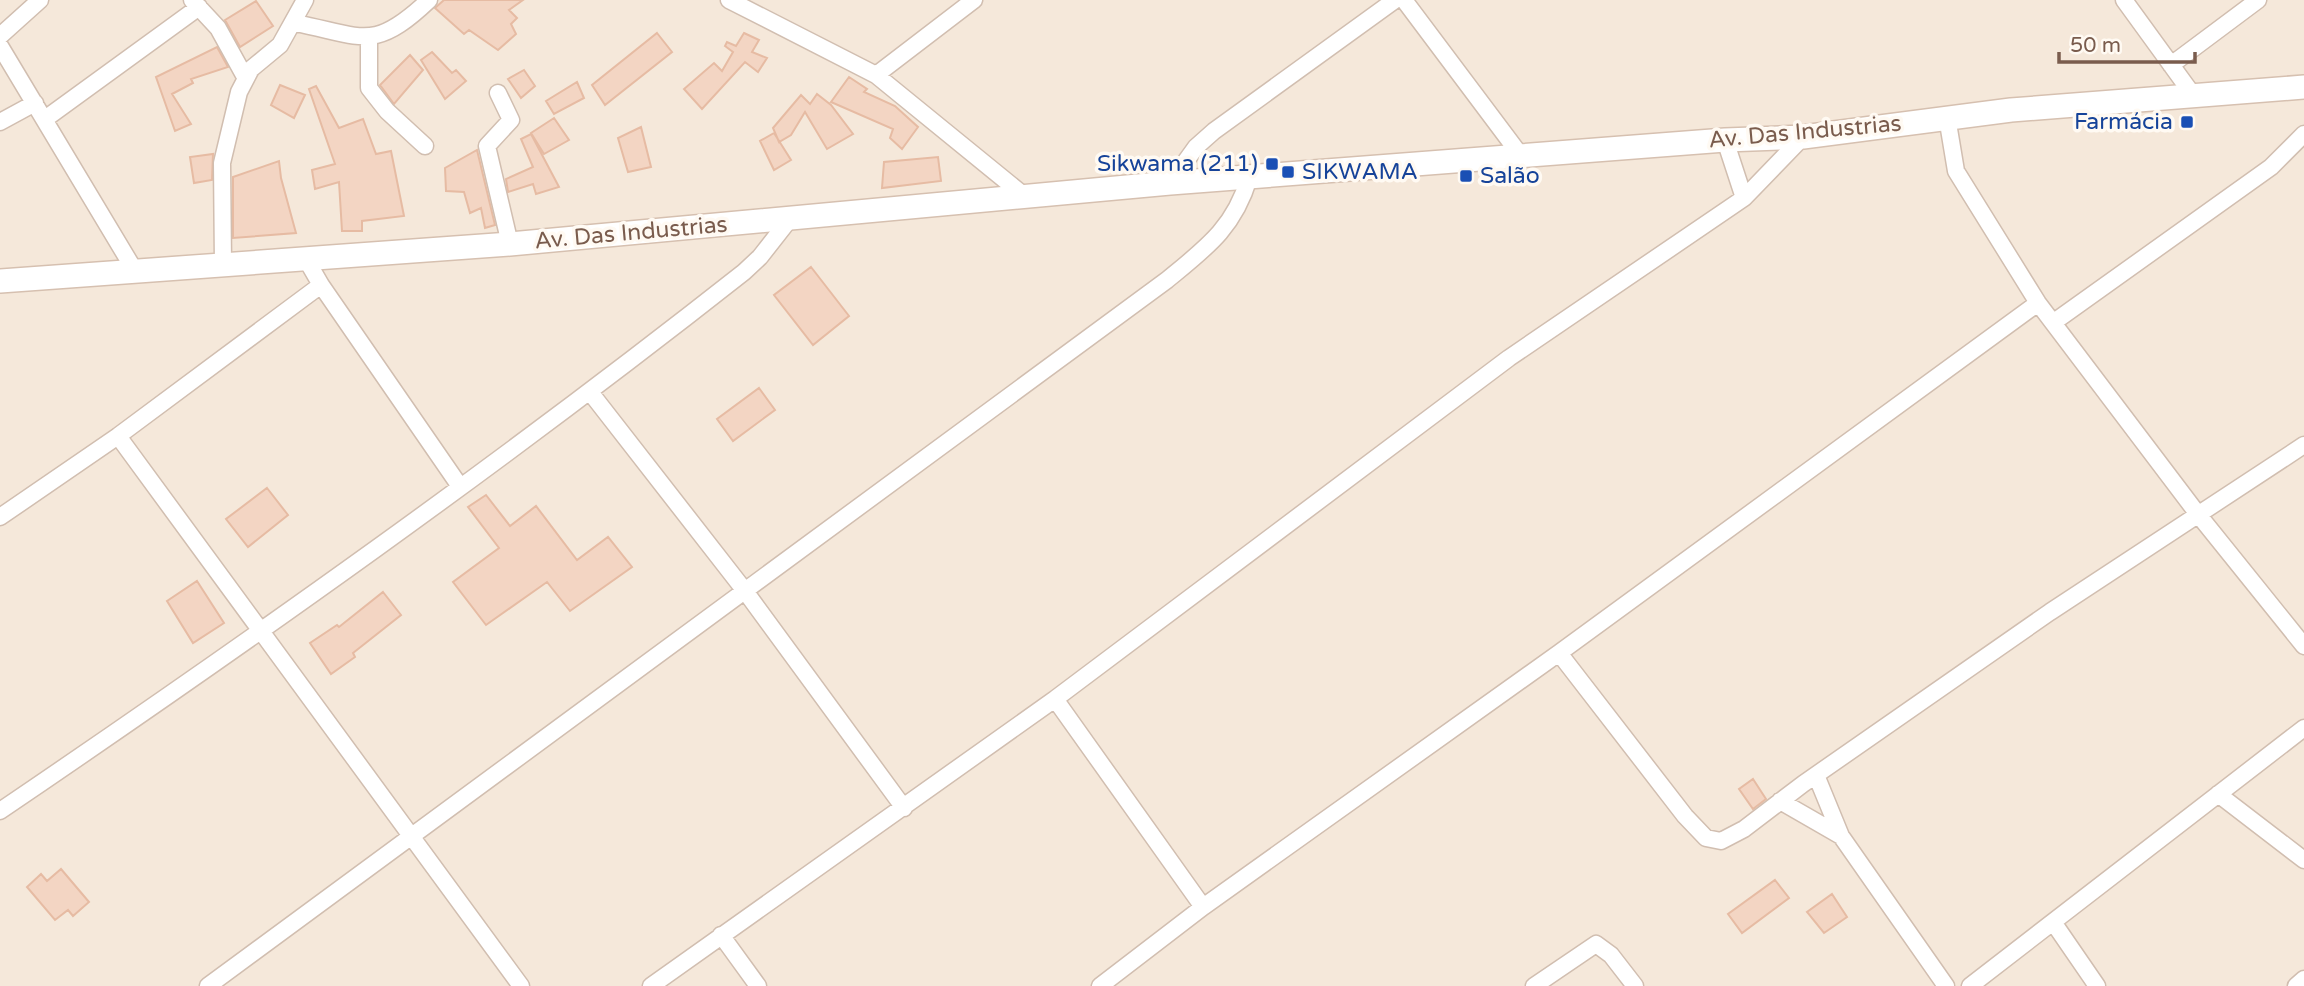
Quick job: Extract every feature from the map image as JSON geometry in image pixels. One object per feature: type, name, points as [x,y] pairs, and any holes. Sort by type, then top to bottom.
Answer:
[{"type":"main road","name":"Av. Das Industrias","points":[[0,281],[509,244],[1170,183],[1803,136],[1947,117],[2304,87]]},
{"type":"street","points":[[0,36],[40,0]]},
{"type":"street","points":[[223,264],[222,163],[231,121],[245,77],[261,59],[280,45],[295,23],[305,0]]},
{"type":"street","points":[[295,23],[369,38],[379,37],[399,26],[429,0]]},
{"type":"street","points":[[729,0],[876,75],[1027,198]]},
{"type":"street","points":[[876,75],[974,0]]},
{"type":"street","points":[[1170,183],[1196,147],[1214,131],[1395,0]]},
{"type":"street","points":[[1404,0],[1521,156]]},
{"type":"street","points":[[2124,0],[2193,95]]},
{"type":"street","points":[[2171,65],[2258,0]]},
{"type":"street","points":[[45,119],[196,3],[218,28],[245,77]]},
{"type":"street","points":[[369,38],[369,88],[387,111],[425,146]]},
{"type":"street","points":[[0,46],[135,271]]},
{"type":"street","points":[[498,93],[512,120],[487,146],[509,244]]},
{"type":"street","points":[[0,122],[35,103]]},
{"type":"street","points":[[1947,117],[1956,171],[2038,303],[2197,513],[2304,646]]},
{"type":"street","points":[[2054,322],[2271,167],[2304,134]]},
{"type":"street","points":[[651,986],[1055,699],[1509,358],[1744,198],[1803,136]]},
{"type":"street","points":[[1726,140],[1744,198]]},
{"type":"street","points":[[208,986],[412,833],[1167,280],[1226,228],[1256,177]]},
{"type":"street","points":[[0,811],[262,632],[459,485],[590,392],[744,272],[760,257],[789,220]]},
{"type":"street","points":[[306,259],[321,285],[459,485]]},
{"type":"street","points":[[0,517],[118,436],[321,285]]},
{"type":"street","points":[[1100,986],[1203,907],[1559,653],[2038,303]]},
{"type":"street","points":[[590,392],[745,591],[904,807]]},
{"type":"street","points":[[118,436],[412,833],[521,986]]},
{"type":"street","points":[[1559,653],[1706,838],[1721,841],[1744,829],[1816,775],[2197,513],[2241,489],[2304,445]]},
{"type":"street","points":[[1055,699],[1203,907]]},
{"type":"street","points":[[1970,986],[2304,728]]},
{"type":"street","points":[[1816,775],[1841,836],[1946,986]]},
{"type":"street","points":[[2218,794],[2304,860]]},
{"type":"street","points":[[1780,801],[1841,836]]},
{"type":"street","points":[[2053,922],[2097,986]]},
{"type":"street","points":[[721,935],[758,986]]},
{"type":"street","points":[[1534,986],[1595,944],[1611,956],[1635,986]]},
{"type":"street","points":[[2296,986],[2304,979]]},
{"type":"shaded area","points":[[0,0],[2304,0],[2304,986],[0,986]]},
{"type":"building","points":[[444,0],[523,0],[509,10],[517,18],[511,24],[516,34],[498,50],[469,30],[464,34],[435,8]]},
{"type":"building","points":[[256,1],[273,26],[240,47],[225,20]]},
{"type":"building","points":[[657,33],[672,52],[605,105],[592,85]]},
{"type":"building","points":[[744,33],[759,40],[752,52],[767,58],[758,72],[745,62],[702,109],[684,89],[714,63],[722,71],[733,52],[725,46],[727,42],[736,46]]},
{"type":"building","points":[[217,47],[228,67],[191,79],[193,83],[172,94],[191,124],[175,131],[156,77]]},
{"type":"building","points":[[432,52],[452,73],[456,70],[466,81],[445,99],[421,60]]},
{"type":"building","points":[[410,55],[423,70],[394,104],[380,85]]},
{"type":"building","points":[[524,70],[535,86],[521,98],[508,79]]},
{"type":"building","points":[[849,77],[867,89],[864,92],[895,106],[918,127],[902,149],[890,138],[893,129],[831,102]]},
{"type":"building","points":[[577,82],[584,98],[554,114],[546,101]]},
{"type":"building","points":[[280,85],[305,95],[294,118],[271,105]]},
{"type":"building","points":[[316,86],[339,128],[363,119],[376,154],[391,151],[404,216],[362,221],[362,231],[342,231],[339,182],[315,189],[312,170],[335,164],[309,89]]},
{"type":"building","points":[[817,94],[831,105],[853,134],[827,149],[805,112],[791,135],[779,142],[773,128],[801,95],[810,104]]},
{"type":"building","points":[[554,118],[569,140],[544,154],[531,133]]},
{"type":"building","points":[[641,127],[651,167],[628,172],[618,138]]},
{"type":"building","points":[[774,133],[791,160],[774,170],[760,141]]},
{"type":"building","points":[[531,134],[559,187],[536,194],[533,184],[508,192],[506,179],[533,167],[521,139]]},
{"type":"building","points":[[477,150],[495,225],[485,228],[481,208],[470,213],[464,192],[446,191],[445,168]]},
{"type":"building","points":[[213,154],[212,180],[194,183],[190,157]]},
{"type":"building","points":[[938,157],[941,181],[882,188],[884,162]]},
{"type":"building","points":[[279,161],[296,233],[233,238],[233,177]]},
{"type":"building","points":[[811,267],[849,316],[813,345],[774,295]]},
{"type":"building","points":[[759,388],[775,410],[733,441],[717,419]]},
{"type":"building","points":[[267,488],[288,515],[248,547],[226,519]]},
{"type":"building","points":[[486,495],[510,526],[536,506],[577,560],[608,537],[632,567],[570,611],[547,582],[486,625],[453,582],[499,548],[468,507]]},
{"type":"building","points":[[197,581],[224,623],[193,643],[167,601]]},
{"type":"building","points":[[383,592],[401,615],[353,653],[355,657],[331,674],[310,643],[337,625],[339,627]]},
{"type":"building","points":[[1753,779],[1766,799],[1753,809],[1739,789]]},
{"type":"building","points":[[61,869],[89,902],[73,916],[68,910],[55,920],[27,887],[41,874],[47,881]]},
{"type":"building","points":[[1775,880],[1789,898],[1742,933],[1728,914]]},
{"type":"building","points":[[1832,894],[1847,917],[1824,933],[1807,912]]},
{"type":"place","name":"Farmácia","points":[[2187,122]]},
{"type":"place","name":"Sikwama (211)","points":[[1272,164]]},
{"type":"place","name":"SIKWAMA","points":[[1288,172]]},
{"type":"place","name":"Salão","points":[[1466,176]]}]
